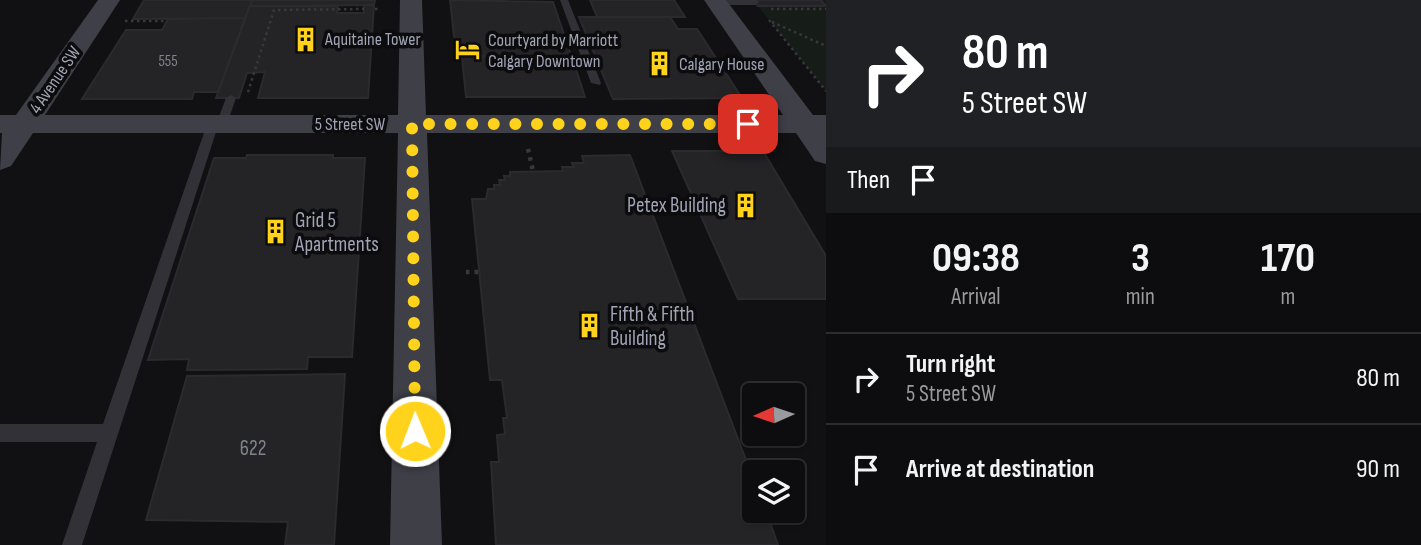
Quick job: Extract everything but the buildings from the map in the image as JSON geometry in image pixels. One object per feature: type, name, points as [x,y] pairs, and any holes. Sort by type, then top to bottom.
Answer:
[{"type":"main road","name":"4 Avenue SW","points":[[0,159],[12,124],[109,0]]},
{"type":"main road","points":[[411,0],[416,545]]},
{"type":"main road","points":[[716,1],[815,124],[826,154]]},
{"type":"main road","name":"5 Street SW","points":[[12,124],[222,116],[412,124],[815,124]]},
{"type":"lane","points":[[564,0],[596,83]]},
{"type":"lane","points":[[716,1],[759,6]]},
{"type":"lane","points":[[72,545],[222,116]]},
{"type":"lane","points":[[0,433],[109,433]]},
{"type":"path","points":[[759,6],[826,9]]},
{"type":"path","points":[[248,94],[274,10],[364,9]]},
{"type":"path","points":[[374,9],[380,9]]},
{"type":"path","points":[[761,16],[826,46]]},
{"type":"path","points":[[769,20],[826,91]]},
{"type":"path","points":[[125,21],[167,21]]},
{"type":"path","points":[[528,149],[533,172]]},
{"type":"path","points":[[466,272],[479,272]]},
{"type":"shaded area","points":[[753,0],[826,0],[826,91]]},
{"type":"place","name":"Aquitaine Tower","points":[[305,39]]},
{"type":"place","name":"Courtyard by Marriott Calgary Downtown","points":[[468,50]]},
{"type":"place","name":"Calgary House","points":[[659,64]]},
{"type":"place","name":"Petex Building","points":[[746,205]]},
{"type":"place","name":"Grid 5 Apartments","points":[[275,232]]},
{"type":"place","name":"Fifth & Fifth Building","points":[[590,326]]},
{"type":"route","points":[[415,431],[412,124],[748,124]]}]
